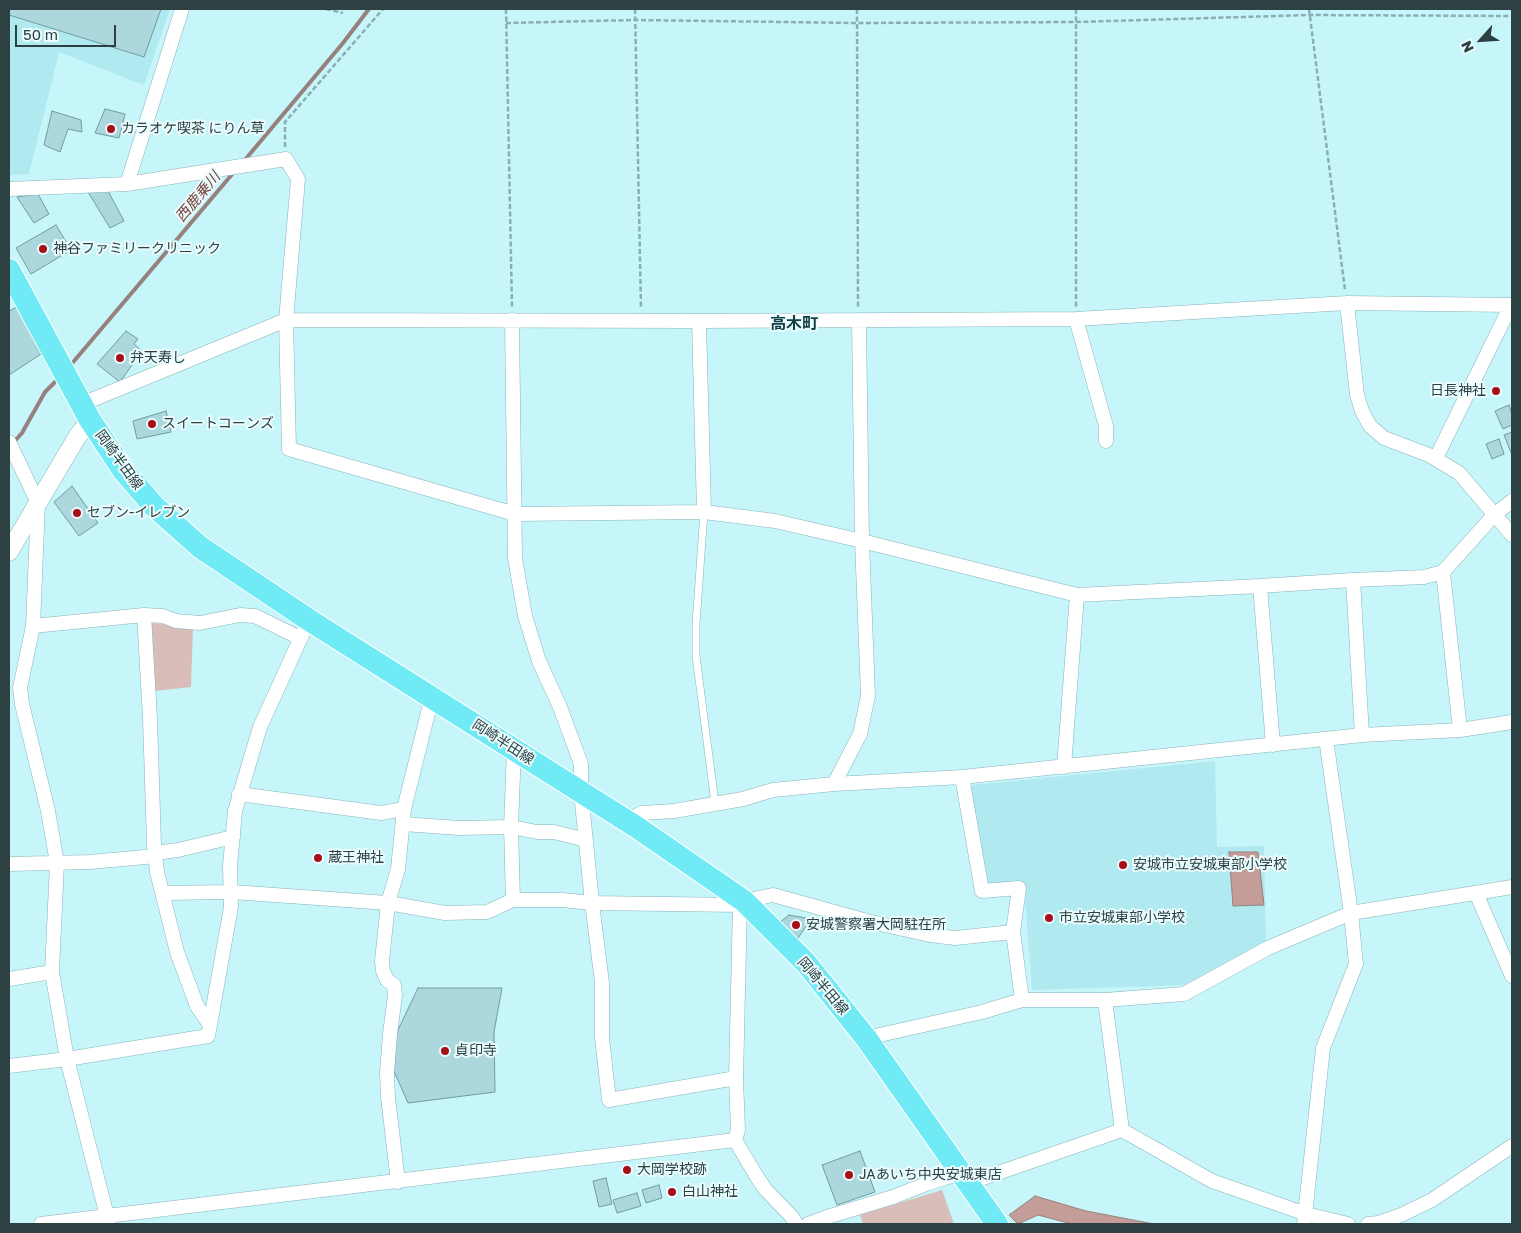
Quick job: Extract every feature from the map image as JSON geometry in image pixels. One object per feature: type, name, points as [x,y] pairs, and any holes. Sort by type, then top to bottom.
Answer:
[{"type":"main road","name":"岡崎半田線","points":[[9,270],[86,412],[123,470],[154,506],[200,547],[305,629],[432,697],[627,821],[742,903],[806,963],[866,1038],[997,1224]]},
{"type":"street","points":[[127,184],[182,9]]},
{"type":"street","points":[[9,189],[127,184],[286,159],[298,179],[286,320],[289,449],[515,514],[704,512],[775,521],[862,541],[1077,596],[1424,577],[1442,572],[1494,515],[1512,501]]},
{"type":"street","points":[[1347,303],[1357,395],[1362,411],[1370,426],[1384,438],[1436,458],[1459,473],[1512,535]]},
{"type":"street","points":[[9,552],[77,436],[86,412],[286,320],[699,321],[1076,319],[1347,303],[1511,305],[1436,458]]},
{"type":"street","points":[[1076,319],[1106,426],[1106,441]]},
{"type":"street","points":[[512,320],[515,558],[525,616],[539,661],[560,708],[581,764],[580,792],[602,983],[602,1038],[609,1100],[736,1078]]},
{"type":"street","points":[[834,784],[860,734],[868,696],[862,541],[858,320]]},
{"type":"street","points":[[699,321],[704,512]]},
{"type":"street","points":[[9,442],[38,502],[33,626],[20,688],[22,704],[48,811],[57,863],[52,972],[67,1059],[108,1220]]},
{"type":"street","points":[[1442,572],[1460,730]]},
{"type":"street","points":[[1353,580],[1362,735]]},
{"type":"street","points":[[1260,586],[1273,745]]},
{"type":"street","points":[[1064,768],[1077,596]]},
{"type":"street","points":[[9,1066],[67,1059],[208,1036],[231,907],[230,866],[235,811],[260,727],[305,629],[255,616],[240,615],[200,624],[176,621],[163,616],[144,615],[33,626]]},
{"type":"street","points":[[144,615],[157,872],[177,952],[197,1006],[210,1025]]},
{"type":"street","points":[[398,1182],[387,1073],[395,995],[394,985],[387,980],[382,961],[388,903],[398,869],[404,809],[432,697]]},
{"type":"street","points":[[627,821],[642,813],[674,811],[743,798],[773,790],[834,784],[962,778],[1362,735],[1460,730],[1512,722]]},
{"type":"street","points":[[1305,1219],[1323,1048],[1356,964],[1351,913],[1326,739]]},
{"type":"street","points":[[512,900],[511,827],[514,749]]},
{"type":"street","points":[[962,778],[982,890],[1019,888],[1013,932],[1022,1000]]},
{"type":"street","points":[[240,794],[381,813],[404,809]]},
{"type":"street","points":[[403,824],[459,828],[511,827],[537,832],[554,832],[586,840]]},
{"type":"street","points":[[9,864],[90,862],[155,854],[233,836]]},
{"type":"street","points":[[866,1038],[982,1012],[1022,1000],[1105,1000],[1184,994],[1268,948],[1351,913],[1512,887]]},
{"type":"street","points":[[163,893],[232,892],[388,903],[445,913],[487,912],[512,900],[562,900],[592,903],[742,903],[773,896],[930,935],[955,938],[1013,932]]},
{"type":"street","points":[[1476,893],[1512,976]]},
{"type":"street","points":[[742,903],[736,1078],[738,1130],[735,1140],[765,1189],[792,1217],[796,1224]]},
{"type":"street","points":[[9,979],[52,972]]},
{"type":"street","points":[[1105,1000],[1122,1130]]},
{"type":"street","points":[[808,1224],[893,1197],[947,1177],[966,1179],[1122,1130],[1212,1181],[1305,1219],[1348,1224]]},
{"type":"street","points":[[41,1224],[108,1220],[502,1168],[648,1150],[706,1145],[735,1140]]},
{"type":"street","points":[[1368,1224],[1378,1223],[1401,1215],[1432,1200],[1512,1146]]},
{"type":"lane","points":[[704,512],[696,624],[696,656],[714,803]]},
{"type":"path","points":[[326,9],[343,13]]},
{"type":"path","points":[[286,159],[285,122],[383,9]]},
{"type":"path","points":[[506,9],[512,320]]},
{"type":"path","points":[[635,9],[642,320]]},
{"type":"path","points":[[857,9],[858,320]]},
{"type":"path","points":[[1076,9],[1076,319]]},
{"type":"path","points":[[1309,9],[1347,303]]},
{"type":"path","points":[[506,23],[635,20],[858,23],[1076,22],[1310,15],[1512,16]]},
{"type":"shaded area","points":[[9,9],[170,9],[144,85],[59,52],[29,174],[9,175]]},
{"type":"shaded area","points":[[150,623],[193,626],[191,687],[155,691]]},
{"type":"shaded area","name":"安城市立安城東部小学校","points":[[1215,761],[1217,847],[1264,846],[1266,942],[1185,985],[1032,990],[1024,883],[987,890],[969,791],[973,785]]},
{"type":"shaded area","points":[[1229,852],[1258,852],[1264,905],[1233,906]]},
{"type":"shaded area","points":[[942,1190],[954,1224],[863,1224],[860,1215]]},
{"type":"shaded area","points":[[1035,1196],[1086,1211],[1154,1224],[1072,1224],[1038,1215],[1018,1224],[1009,1215]]},
{"type":"building","points":[[9,9],[161,9],[144,57],[9,15]]},
{"type":"building","points":[[105,109],[125,114],[119,138],[95,133]]},
{"type":"building","points":[[52,111],[81,120],[82,132],[68,129],[60,152],[44,145]]},
{"type":"building","points":[[107,189],[124,221],[110,228],[88,192]]},
{"type":"building","points":[[38,194],[49,214],[34,223],[17,197]]},
{"type":"building","name":"神谷ファミリークリニック","points":[[56,225],[71,250],[31,274],[16,248]]},
{"type":"building","points":[[17,307],[41,354],[9,375],[9,311]]},
{"type":"building","name":"弁天寿し","points":[[126,331],[138,339],[134,344],[142,351],[120,382],[97,364]]},
{"type":"building","points":[[1509,405],[1512,414],[1512,425],[1503,429],[1495,411]]},
{"type":"building","points":[[166,411],[171,432],[137,439],[133,421]]},
{"type":"building","points":[[1512,432],[1512,455],[1504,435]]},
{"type":"building","points":[[1499,439],[1504,454],[1492,459],[1486,444]]},
{"type":"building","points":[[72,486],[98,523],[79,536],[54,502]]},
{"type":"building","points":[[789,915],[811,919],[796,941],[779,923]]},
{"type":"building","name":"貞印寺","points":[[418,988],[502,988],[494,1032],[495,1092],[408,1103],[394,1071],[397,1032]]},
{"type":"building","points":[[860,1151],[875,1192],[837,1205],[822,1165]]},
{"type":"building","points":[[606,1178],[612,1204],[599,1207],[593,1181]]},
{"type":"building","points":[[659,1185],[662,1198],[646,1203],[642,1190]]},
{"type":"building","points":[[637,1193],[641,1206],[617,1213],[613,1200]]},
{"type":"waterway","name":"西鹿乗川","points":[[244,161],[343,43],[369,9]]},
{"type":"waterway","name":"西鹿乗川","points":[[69,367],[234,172]]},
{"type":"waterway","name":"西鹿乗川","points":[[13,443],[22,433],[45,392],[59,378]]},
{"type":"place","name":"カラオケ喫茶 にりん草","points":[[111,129]]},
{"type":"place","name":"神谷ファミリークリニック","points":[[43,249]]},
{"type":"place","name":"弁天寿し","points":[[120,358]]},
{"type":"place","name":"日長神社","points":[[1496,391]]},
{"type":"place","name":"スイートコーンズ","points":[[152,424]]},
{"type":"place","name":"セブン-イレブン","points":[[77,513]]},
{"type":"place","name":"蔵王神社","points":[[318,858]]},
{"type":"place","name":"安城市立安城東部小学校","points":[[1123,865]]},
{"type":"place","name":"市立安城東部小学校","points":[[1049,918]]},
{"type":"place","name":"安城警察署大岡駐在所","points":[[796,925]]},
{"type":"place","name":"貞印寺","points":[[445,1051]]},
{"type":"place","name":"大岡学校跡","points":[[627,1170]]},
{"type":"place","name":"JAあいち中央安城東店","points":[[849,1175]]},
{"type":"place","name":"白山神社","points":[[672,1192]]},
{"type":"district","name":"高木町","points":[[794,324]]}]
